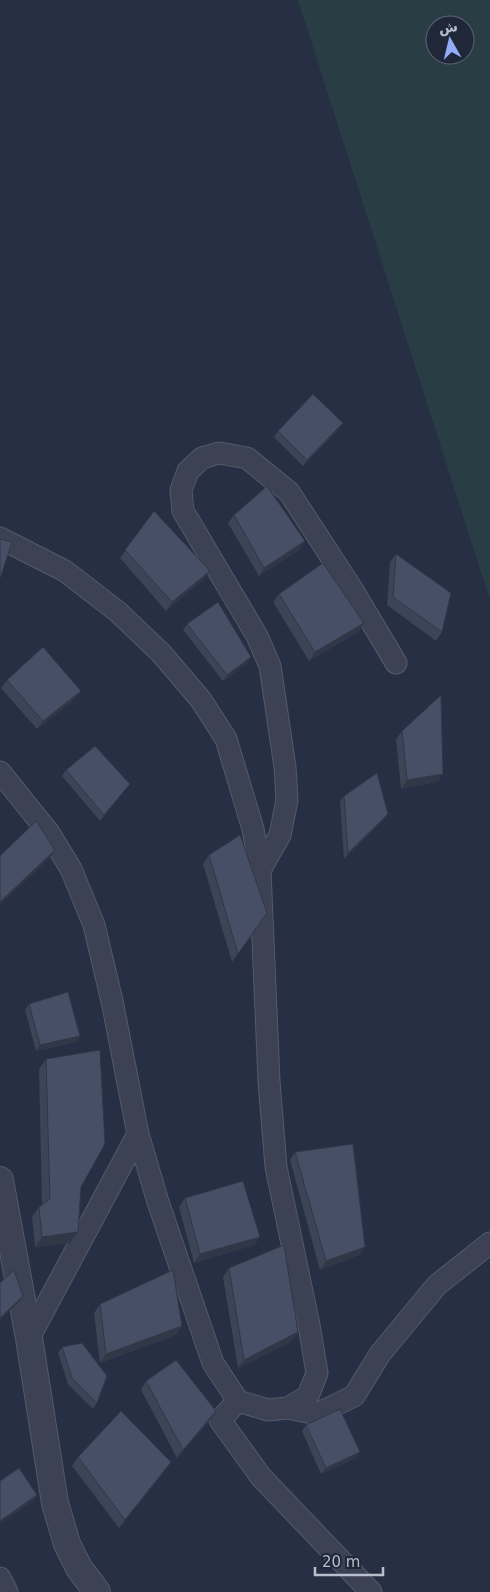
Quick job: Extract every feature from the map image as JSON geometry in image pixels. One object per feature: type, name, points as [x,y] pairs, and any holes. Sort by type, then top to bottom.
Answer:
[{"type":"street","points":[[260,870],[280,835],[287,800],[285,768],[270,666],[257,636],[183,511],[181,490],[188,471],[202,458],[219,454],[247,458],[289,492],[352,589],[396,663]]},
{"type":"street","points":[[0,538],[65,571],[118,612],[161,653],[201,700],[226,739],[253,829],[260,870],[269,1081],[276,1167],[309,1325],[317,1373],[308,1396],[288,1408]]},
{"type":"street","points":[[0,772],[49,833],[72,869],[94,925],[112,1001],[138,1134],[158,1202],[213,1363],[238,1401],[268,1410],[288,1408],[317,1414],[354,1396],[380,1354],[437,1285],[490,1243]]},
{"type":"street","points":[[29,1338],[138,1134]]},
{"type":"street","points":[[0,1180],[29,1338],[56,1503],[67,1544],[78,1568],[97,1592]]},
{"type":"street","points":[[238,1401],[220,1420],[261,1477],[371,1592]]},
{"type":"street","points":[[0,1578],[7,1592]]},
{"type":"green space","points":[[298,0],[490,0],[490,600]]},
{"type":"building","points":[[313,394],[343,423],[307,460],[278,431]]},
{"type":"building","points":[[267,486],[305,541],[264,568],[234,515]]},
{"type":"building","points":[[154,511],[210,571],[172,602],[125,550]]},
{"type":"building","points":[[0,539],[12,542],[0,579]]},
{"type":"building","points":[[396,554],[451,593],[442,632],[393,597]]},
{"type":"building","points":[[323,563],[364,623],[315,652],[279,594]]},
{"type":"building","points":[[218,602],[251,657],[227,675],[187,624]]},
{"type":"building","points":[[43,647],[81,691],[43,721],[7,680]]},
{"type":"building","points":[[441,695],[443,774],[407,780],[402,731]]},
{"type":"building","points":[[95,746],[130,784],[104,815],[66,770]]},
{"type":"building","points":[[377,773],[388,814],[348,853],[344,796]]},
{"type":"building","points":[[36,821],[55,850],[0,902],[0,856]]},
{"type":"building","points":[[240,835],[267,913],[238,954],[209,855]]},
{"type":"building","points":[[68,992],[80,1036],[40,1045],[29,1004]]},
{"type":"building","points":[[100,1050],[105,1144],[81,1187],[78,1232],[42,1237],[39,1207],[50,1199],[46,1059]]},
{"type":"building","points":[[353,1144],[365,1247],[326,1261],[295,1152]]},
{"type":"building","points":[[243,1181],[260,1237],[200,1254],[185,1198]]},
{"type":"building","points":[[284,1245],[298,1332],[244,1360],[229,1268]]},
{"type":"building","points":[[14,1270],[23,1296],[0,1318],[0,1283]]},
{"type":"building","points":[[173,1270],[182,1326],[106,1354],[100,1304]]},
{"type":"building","points":[[82,1343],[107,1376],[97,1403],[72,1378],[62,1347]]},
{"type":"building","points":[[176,1360],[216,1411],[183,1450],[146,1381]]},
{"type":"building","points":[[340,1409],[360,1452],[326,1468],[306,1425]]},
{"type":"building","points":[[121,1411],[171,1462],[125,1520],[78,1457]]},
{"type":"building","points":[[19,1468],[37,1495],[0,1521],[0,1481]]}]
